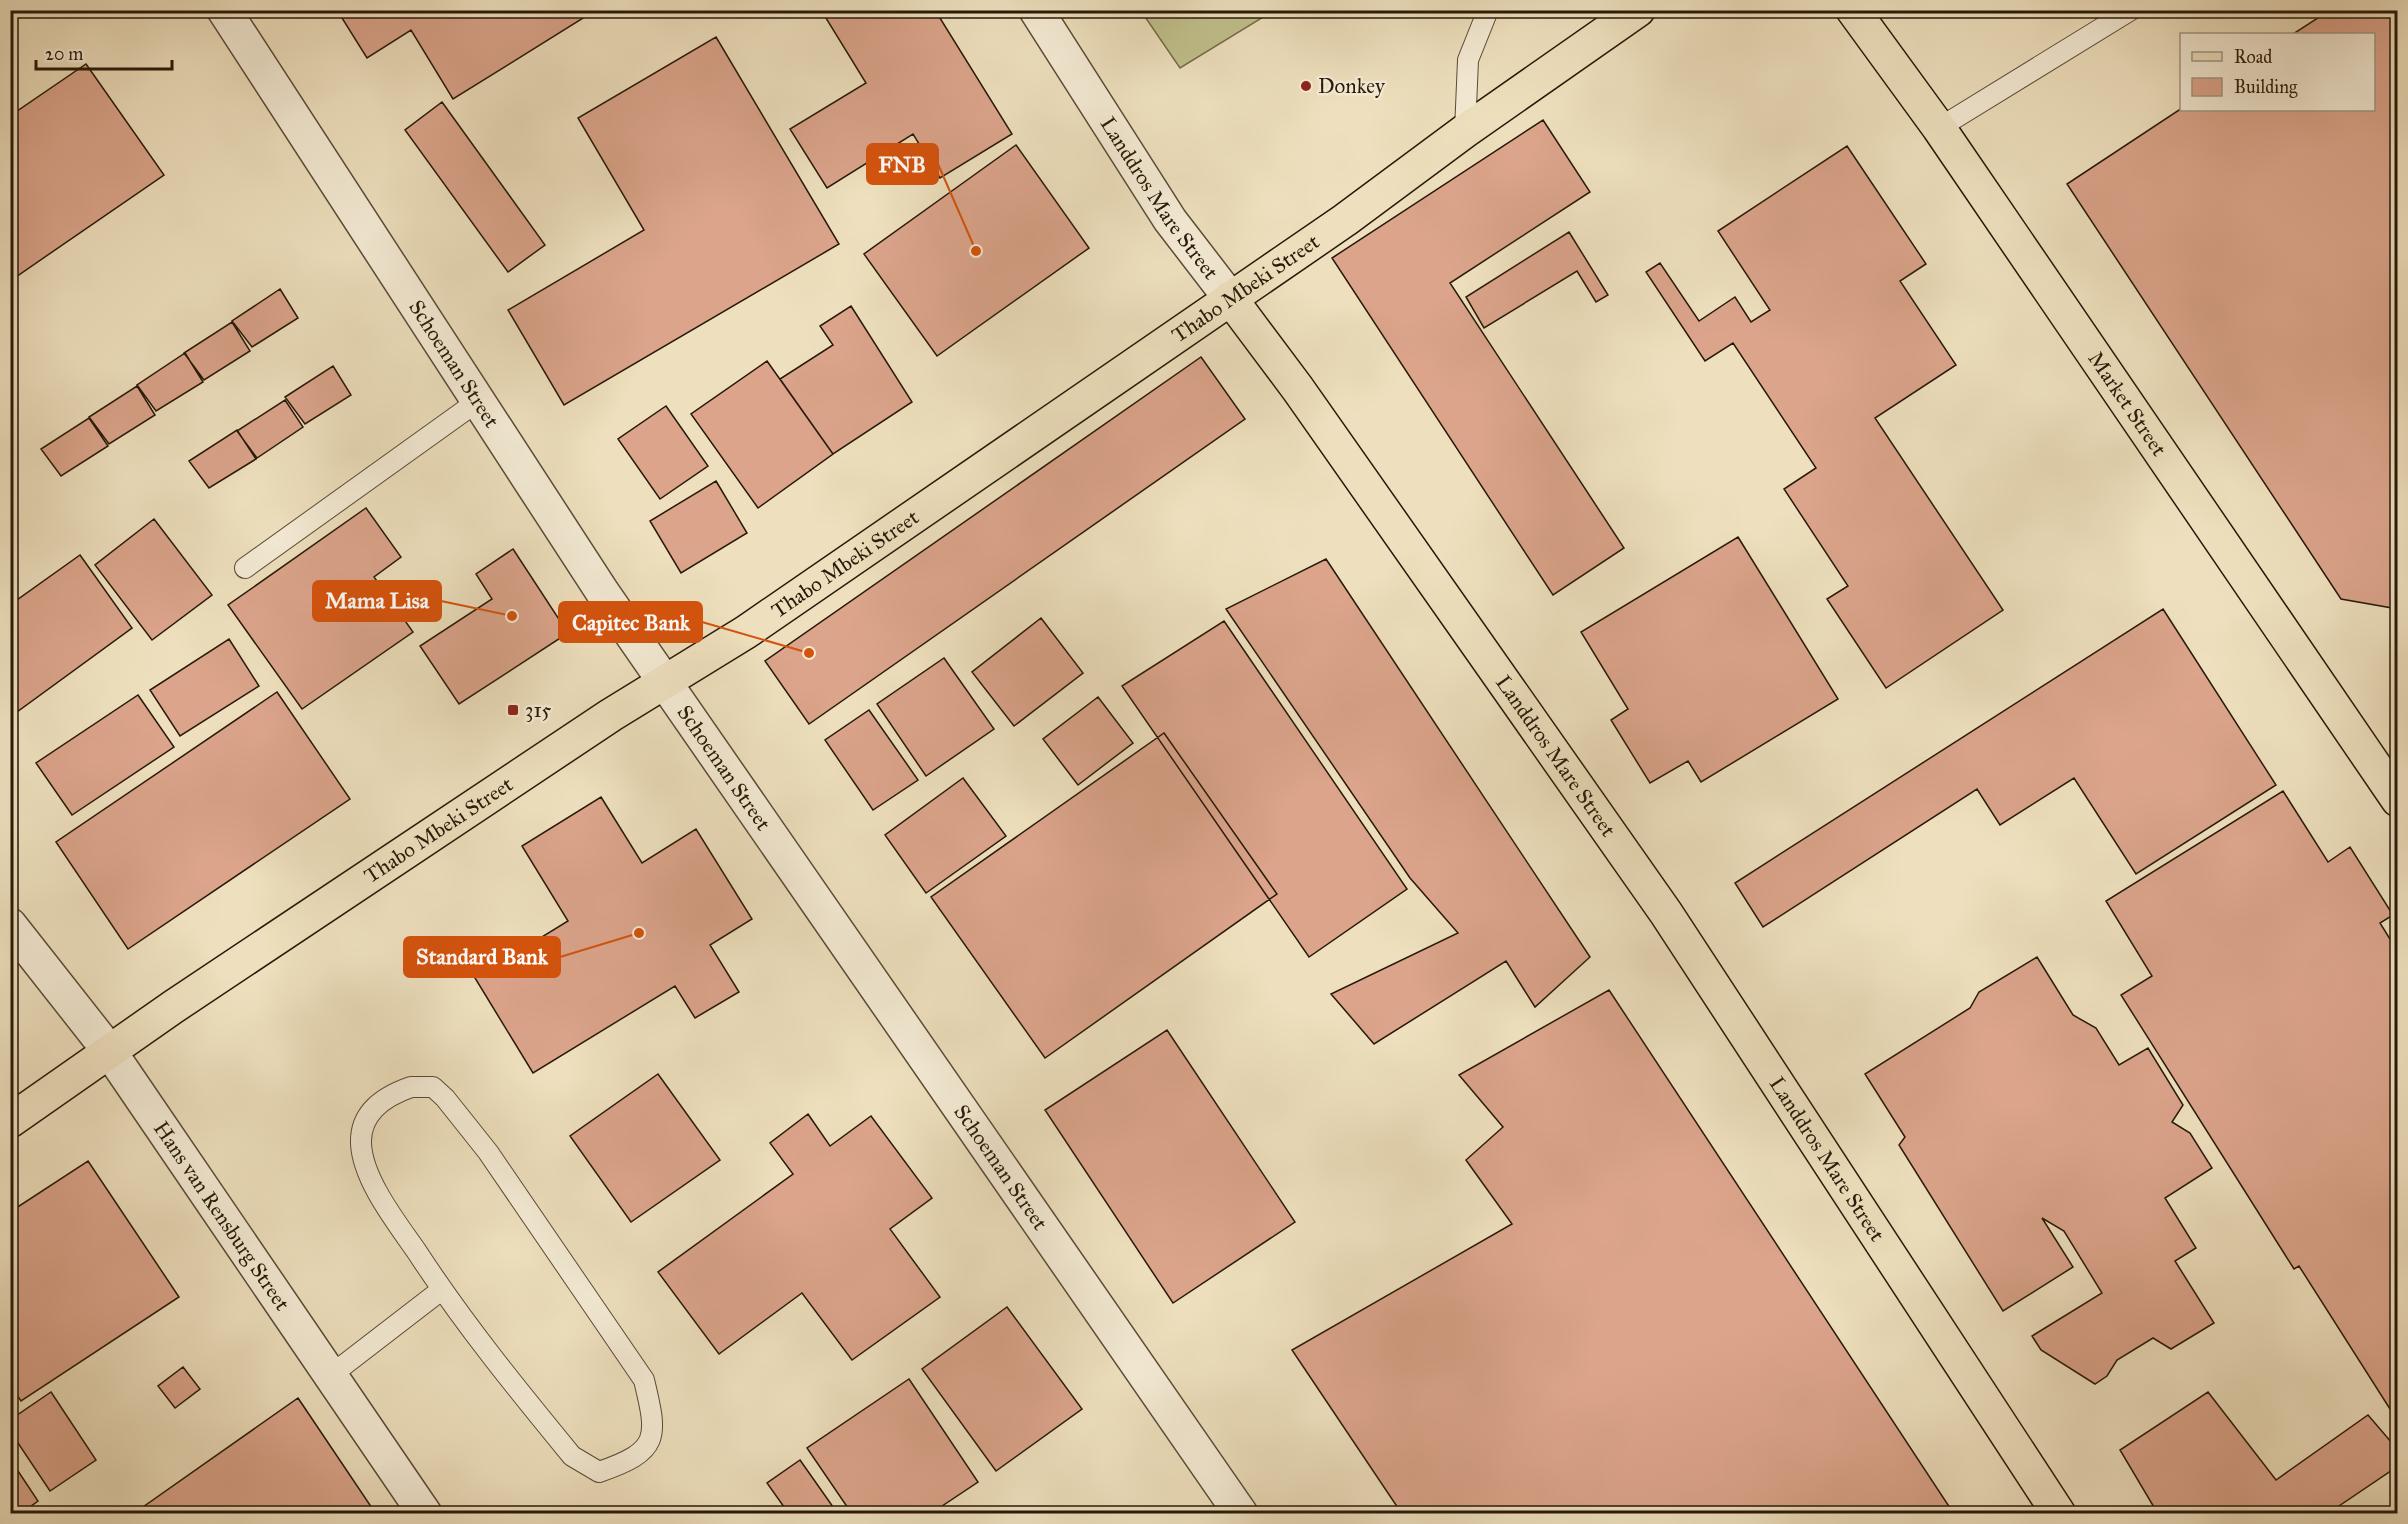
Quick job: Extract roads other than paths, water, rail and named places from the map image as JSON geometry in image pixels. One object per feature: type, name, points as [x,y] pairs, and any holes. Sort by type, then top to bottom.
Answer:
[{"type":"main road","name":"Thabo Mbeki Street","points":[[10,1121],[173,1007],[664,682],[746,632],[1345,220],[1465,131],[1638,10]]},
{"type":"main road","name":"Market Street","points":[[1853,10],[1939,128],[2397,800]]},
{"type":"main road","name":"Landdros Mare Street","points":[[1230,298],[1298,389],[1666,914],[2059,1514]]},
{"type":"street","name":"Schoeman Street","points":[[224,10],[664,682],[1241,1514]]},
{"type":"street","name":"Landdros Mare Street","points":[[1036,10],[1170,220],[1230,298]]},
{"type":"street","name":"Hans van Rensburg Street","points":[[10,925],[110,1052],[425,1514]]},
{"type":"lane","points":[[1465,131],[1468,60],[1488,10]]},
{"type":"lane","points":[[1939,128],[2131,10]]},
{"type":"lane","points":[[245,568],[478,401]]},
{"type":"lane","points":[[411,1087],[433,1088],[445,1098],[488,1152],[644,1380],[653,1416],[653,1436],[646,1448],[630,1460],[599,1472],[572,1456],[440,1290],[382,1198],[366,1163],[361,1144],[363,1124],[380,1101],[411,1087]]},
{"type":"lane","points":[[331,1375],[440,1290]]},
{"type":"place","name":"Donkey","points":[[1306,86]]},
{"type":"place","name":"FNB","points":[[976,251]]},
{"type":"place","name":"Mama Lisa","points":[[512,616]]},
{"type":"place","name":"Capitec Bank","points":[[809,653]]},
{"type":"place","name":"315","points":[[513,710]]},
{"type":"place","name":"Standard Bank","points":[[639,933]]}]
